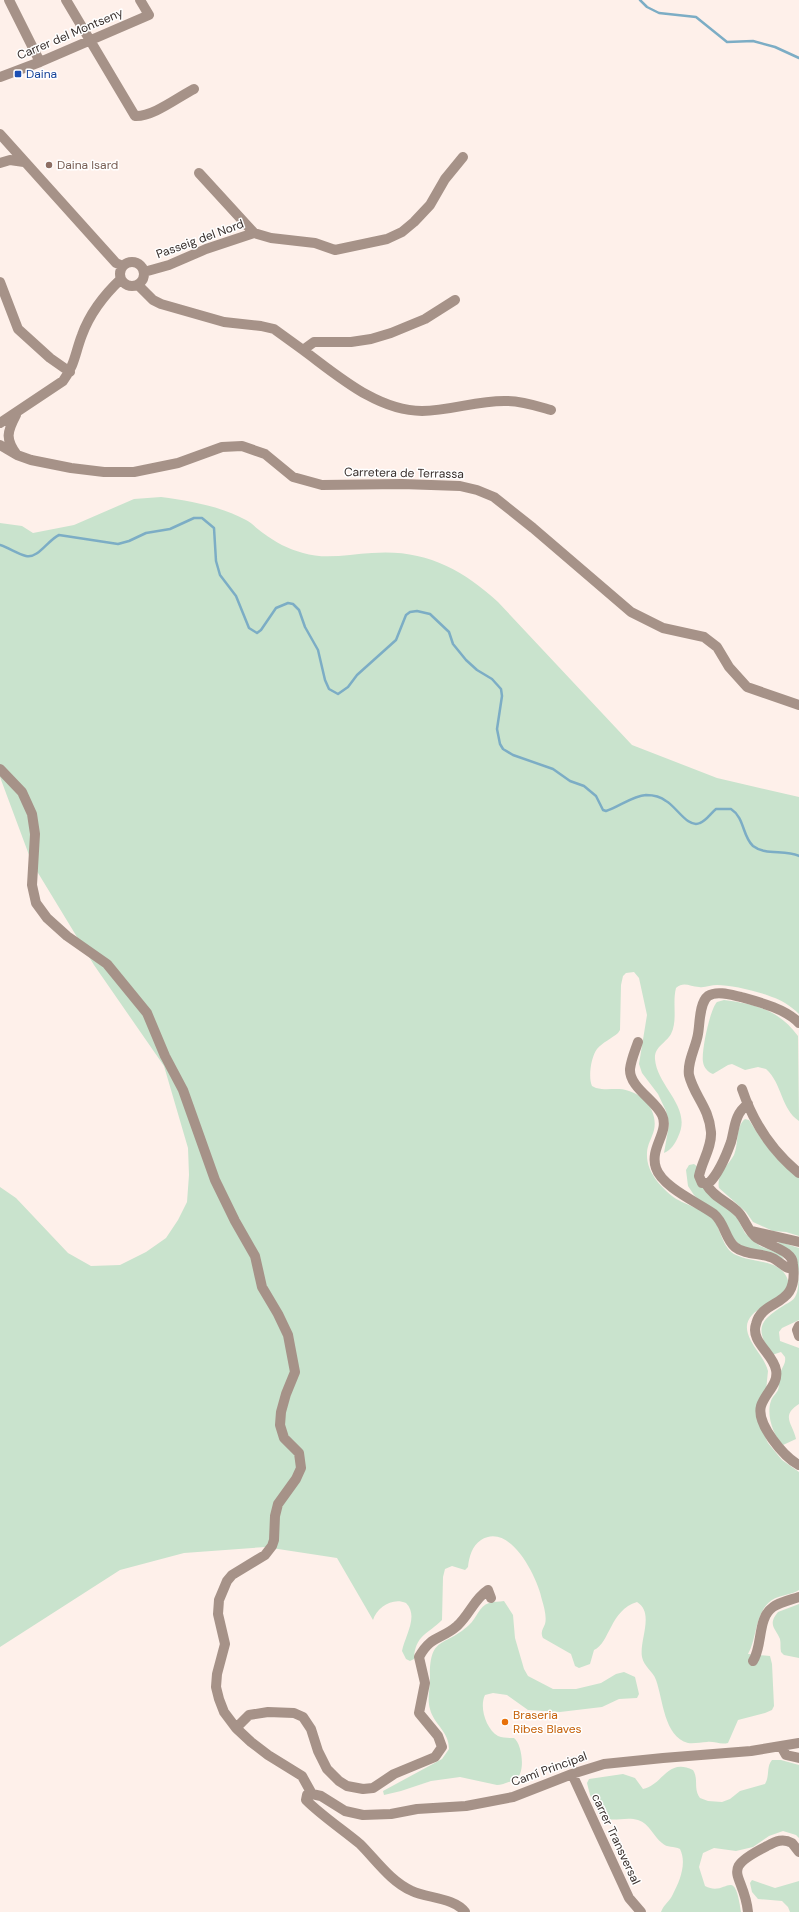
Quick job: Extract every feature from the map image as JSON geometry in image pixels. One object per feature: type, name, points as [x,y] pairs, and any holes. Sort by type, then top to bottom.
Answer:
[{"type":"street","points":[[9,0],[40,62]]},
{"type":"street","points":[[66,0],[135,116],[140,116],[162,107],[194,90]]},
{"type":"street","name":"Carrer del Montseny","points":[[0,77],[40,62],[149,15],[140,0]]},
{"type":"street","points":[[3,138],[4,152],[0,161],[14,160],[24,162]]},
{"type":"street","points":[[3,138],[116,263],[123,266]]},
{"type":"street","name":"Passeig del Nord","points":[[144,272],[170,265],[206,249],[254,233],[271,238],[315,243],[335,250],[387,239],[402,232],[414,222],[430,204],[445,179],[463,157]]},
{"type":"street","points":[[199,173],[254,233]]},
{"type":"street","points":[[130,262],[137,263],[144,272],[144,279],[135,286],[126,285],[121,279],[120,272],[123,266],[130,262]]},
{"type":"street","points":[[0,423],[56,387],[70,372],[76,358],[86,324],[106,292],[121,279]]},
{"type":"street","points":[[0,282],[18,329],[50,358],[70,372]]},
{"type":"street","points":[[138,285],[153,300],[161,304],[224,322],[261,326],[274,330],[361,391],[376,399],[397,407],[422,411],[506,401],[529,404],[551,410]]},
{"type":"street","points":[[303,350],[314,342],[350,342],[391,333],[425,318],[455,300]]},
{"type":"street","points":[[17,413],[9,426],[8,436],[10,446],[17,455]]},
{"type":"street","name":"Carretera de Terrassa","points":[[0,445],[17,455],[71,468],[104,472],[134,472],[178,464],[222,448],[242,446],[265,454],[293,477],[322,484],[460,486],[477,490],[494,497],[631,612],[663,628],[704,637],[717,647],[729,667],[747,687],[799,704]]},
{"type":"street","points":[[0,769],[22,792],[32,814],[35,834],[32,884],[36,903],[47,918],[67,936],[107,964],[143,1006],[150,1017],[164,1056],[183,1090],[215,1180],[255,1256],[262,1287],[278,1314],[288,1335],[295,1372],[286,1394],[280,1425],[284,1438],[298,1453],[301,1468],[296,1479],[278,1504],[275,1516],[274,1540],[272,1546],[264,1555],[232,1575],[227,1581],[219,1600],[218,1614],[225,1644],[217,1674],[216,1687],[224,1712],[236,1728],[251,1742],[268,1755],[302,1776],[312,1794],[307,1795],[306,1800],[360,1845],[394,1879],[411,1891],[448,1902],[462,1908],[465,1912]]},
{"type":"street","points":[[799,1023],[786,1014],[742,998],[718,994],[710,995],[705,1000],[689,1073],[691,1083],[705,1107],[710,1126],[710,1143],[699,1176],[701,1182],[706,1184],[714,1194],[738,1213],[748,1229],[756,1238],[790,1255],[793,1261],[795,1281],[793,1291],[784,1300],[760,1316],[756,1321],[755,1330],[759,1342],[772,1359],[776,1371],[775,1382],[761,1406],[761,1417],[781,1450],[799,1465]]},
{"type":"street","points":[[638,1042],[631,1065],[631,1076],[637,1086],[657,1107],[663,1119],[663,1130],[655,1153],[655,1166],[659,1174],[696,1204],[717,1217],[722,1223],[734,1247],[745,1252],[769,1256],[788,1268],[793,1265]]},
{"type":"street","points":[[742,1089],[760,1130],[789,1164],[799,1173]]},
{"type":"street","points":[[706,1184],[713,1179],[727,1154],[737,1116],[741,1109],[748,1104]]},
{"type":"street","points":[[748,1229],[757,1233],[799,1242]]},
{"type":"street","points":[[799,1326],[797,1330],[799,1336]]},
{"type":"street","points":[[236,1728],[249,1715],[268,1712],[294,1713],[303,1717],[311,1729],[318,1751],[327,1769],[339,1781],[347,1786],[363,1789],[373,1788],[394,1774],[435,1757],[442,1747],[438,1736],[419,1713],[425,1683],[419,1657],[424,1648],[432,1640],[447,1633],[457,1626],[479,1596],[488,1590],[491,1598]]},
{"type":"street","points":[[753,1661],[758,1650],[764,1621],[768,1611],[777,1604],[799,1597]]},
{"type":"street","name":"Camí Principal","points":[[312,1794],[321,1796],[345,1811],[363,1815],[378,1816],[417,1809],[451,1808],[481,1804],[513,1797],[572,1774],[604,1764],[751,1751],[799,1743]]},
{"type":"street","points":[[781,1746],[786,1755],[799,1758]]},
{"type":"street","name":"carrer Transversal","points":[[572,1774],[629,1898],[641,1912]]},
{"type":"street","points":[[748,1912],[746,1898],[737,1876],[737,1868],[740,1862],[750,1855],[780,1840],[792,1843],[799,1852]]},
{"type":"green space","points":[[161,497],[194,502],[226,511],[248,521],[282,545],[311,555],[338,556],[372,553],[408,554],[441,563],[456,570],[470,579],[498,602],[632,745],[717,778],[799,797],[799,1014],[789,1005],[779,1000],[762,993],[742,988],[724,985],[696,987],[682,985],[676,988],[673,1029],[669,1037],[658,1048],[655,1055],[657,1069],[673,1097],[681,1116],[681,1126],[677,1140],[671,1148],[664,1153],[669,1125],[666,1111],[658,1094],[642,1073],[639,1064],[647,1015],[639,978],[634,972],[626,973],[623,976],[621,985],[620,1030],[597,1049],[593,1057],[590,1072],[592,1086],[600,1089],[621,1089],[635,1093],[649,1106],[655,1123],[648,1147],[647,1160],[651,1172],[662,1187],[681,1202],[709,1214],[718,1227],[731,1252],[744,1258],[776,1266],[787,1277],[789,1286],[778,1297],[753,1314],[747,1325],[747,1332],[768,1371],[762,1430],[768,1443],[782,1460],[799,1472],[799,1590],[775,1598],[766,1605],[759,1618],[748,1654],[770,1656],[772,1664],[774,1706],[772,1710],[765,1713],[738,1720],[728,1743],[688,1743],[680,1739],[674,1733],[669,1725],[656,1680],[642,1657],[646,1620],[642,1607],[637,1602],[628,1606],[621,1612],[604,1641],[594,1650],[590,1664],[579,1668],[575,1666],[571,1654],[542,1636],[546,1618],[544,1606],[529,1566],[512,1545],[502,1538],[492,1536],[481,1540],[475,1545],[470,1556],[468,1567],[465,1570],[452,1566],[445,1569],[443,1577],[442,1620],[423,1636],[417,1645],[414,1659],[410,1661],[406,1659],[402,1651],[411,1620],[410,1608],[406,1603],[396,1601],[386,1604],[378,1611],[373,1620],[337,1558],[265,1547],[184,1553],[120,1570],[0,1647],[0,1187],[16,1198],[68,1253],[91,1266],[120,1265],[146,1252],[166,1238],[178,1220],[187,1202],[189,1175],[188,1148],[164,1066],[94,965],[32,863],[0,777],[0,523],[22,526],[33,533],[74,525],[134,499]]},
{"type":"green space","points":[[724,1000],[756,1006],[766,1010],[783,1020],[798,1036],[799,1121],[788,1110],[775,1081],[766,1069],[758,1067],[745,1070],[732,1064],[713,1074],[705,1068],[703,1057],[709,1021],[714,1006],[717,1002]]},
{"type":"green space","points":[[745,1119],[749,1120],[777,1159],[799,1177],[799,1236],[786,1232],[773,1231],[753,1222],[746,1212],[719,1188],[719,1178],[734,1155],[738,1131]]},
{"type":"green space","points":[[694,1164],[698,1167],[695,1174],[737,1218],[745,1233],[760,1246],[780,1254],[784,1259],[748,1249],[739,1244],[694,1195],[688,1186],[686,1170],[689,1165]]},
{"type":"green space","points":[[777,1241],[799,1248],[799,1275],[797,1263]]},
{"type":"green space","points":[[799,1276],[799,1320],[782,1328],[779,1332],[780,1341],[799,1348],[799,1404],[793,1408],[789,1416],[796,1439],[783,1445],[773,1431],[769,1412],[772,1400],[778,1390],[781,1371],[785,1363],[785,1357],[781,1352],[772,1355],[763,1339],[762,1327],[768,1317],[794,1299],[797,1292]]},
{"type":"green space","points":[[504,1601],[513,1615],[515,1638],[524,1669],[528,1676],[553,1689],[576,1689],[601,1683],[616,1674],[624,1672],[635,1677],[639,1694],[637,1698],[619,1699],[602,1707],[560,1712],[528,1710],[507,1695],[493,1693],[485,1695],[483,1700],[483,1711],[490,1728],[498,1736],[504,1738],[514,1738],[517,1741],[522,1757],[520,1774],[518,1777],[497,1785],[460,1777],[431,1781],[384,1795],[383,1791],[442,1759],[449,1749],[447,1737],[432,1715],[429,1705],[430,1665],[435,1649],[440,1644],[469,1625],[480,1609],[493,1602]]},
{"type":"green space","points":[[799,1604],[799,1658],[784,1655],[781,1652],[780,1639],[773,1627],[773,1620],[778,1612]]},
{"type":"green space","points":[[772,1760],[781,1760],[799,1765],[799,1838],[796,1835],[783,1831],[769,1836],[753,1847],[736,1851],[714,1848],[703,1853],[699,1867],[705,1886],[713,1889],[732,1885],[736,1889],[741,1912],[661,1912],[676,1889],[682,1872],[683,1860],[680,1849],[664,1845],[646,1824],[638,1820],[605,1819],[601,1817],[590,1795],[587,1783],[589,1779],[623,1774],[635,1778],[643,1789],[656,1782],[671,1769],[684,1767],[693,1770],[695,1773],[697,1791],[700,1798],[708,1801],[722,1802],[730,1799],[740,1791],[765,1784]]},
{"type":"green space","points":[[752,1880],[775,1888],[799,1881],[799,1912],[790,1912],[788,1907],[782,1901],[758,1899],[752,1892],[750,1883]]},
{"type":"waterway","points":[[640,0],[647,7],[659,13],[696,17],[727,42],[753,41],[775,47],[799,58]]},
{"type":"waterway","points":[[0,545],[23,555],[30,556],[35,555],[59,535],[118,544],[129,541],[146,533],[170,529],[194,518],[202,518],[214,528],[216,561],[220,575],[236,596],[249,628],[257,633],[261,630],[276,608],[288,603],[293,604],[299,610],[305,627],[318,650],[325,680],[329,689],[338,694],[348,687],[357,675],[396,640],[406,615],[410,612],[417,611],[430,614],[449,632],[453,644],[466,660],[477,670],[492,679],[501,689],[502,696],[497,729],[500,744],[503,749],[513,755],[553,769],[570,781],[584,786],[596,796],[603,810],[606,811],[636,797],[651,795],[664,800],[687,820],[696,824],[704,821],[716,809],[731,809],[739,817],[749,842],[753,846],[764,851],[788,853],[799,856]]},
{"type":"place","name":"Daina","points":[[18,74]]},
{"type":"place","name":"Daina Isard","points":[[49,165]]},
{"type":"place","name":"Braseria Ribes Blaves","points":[[505,1722]]}]
